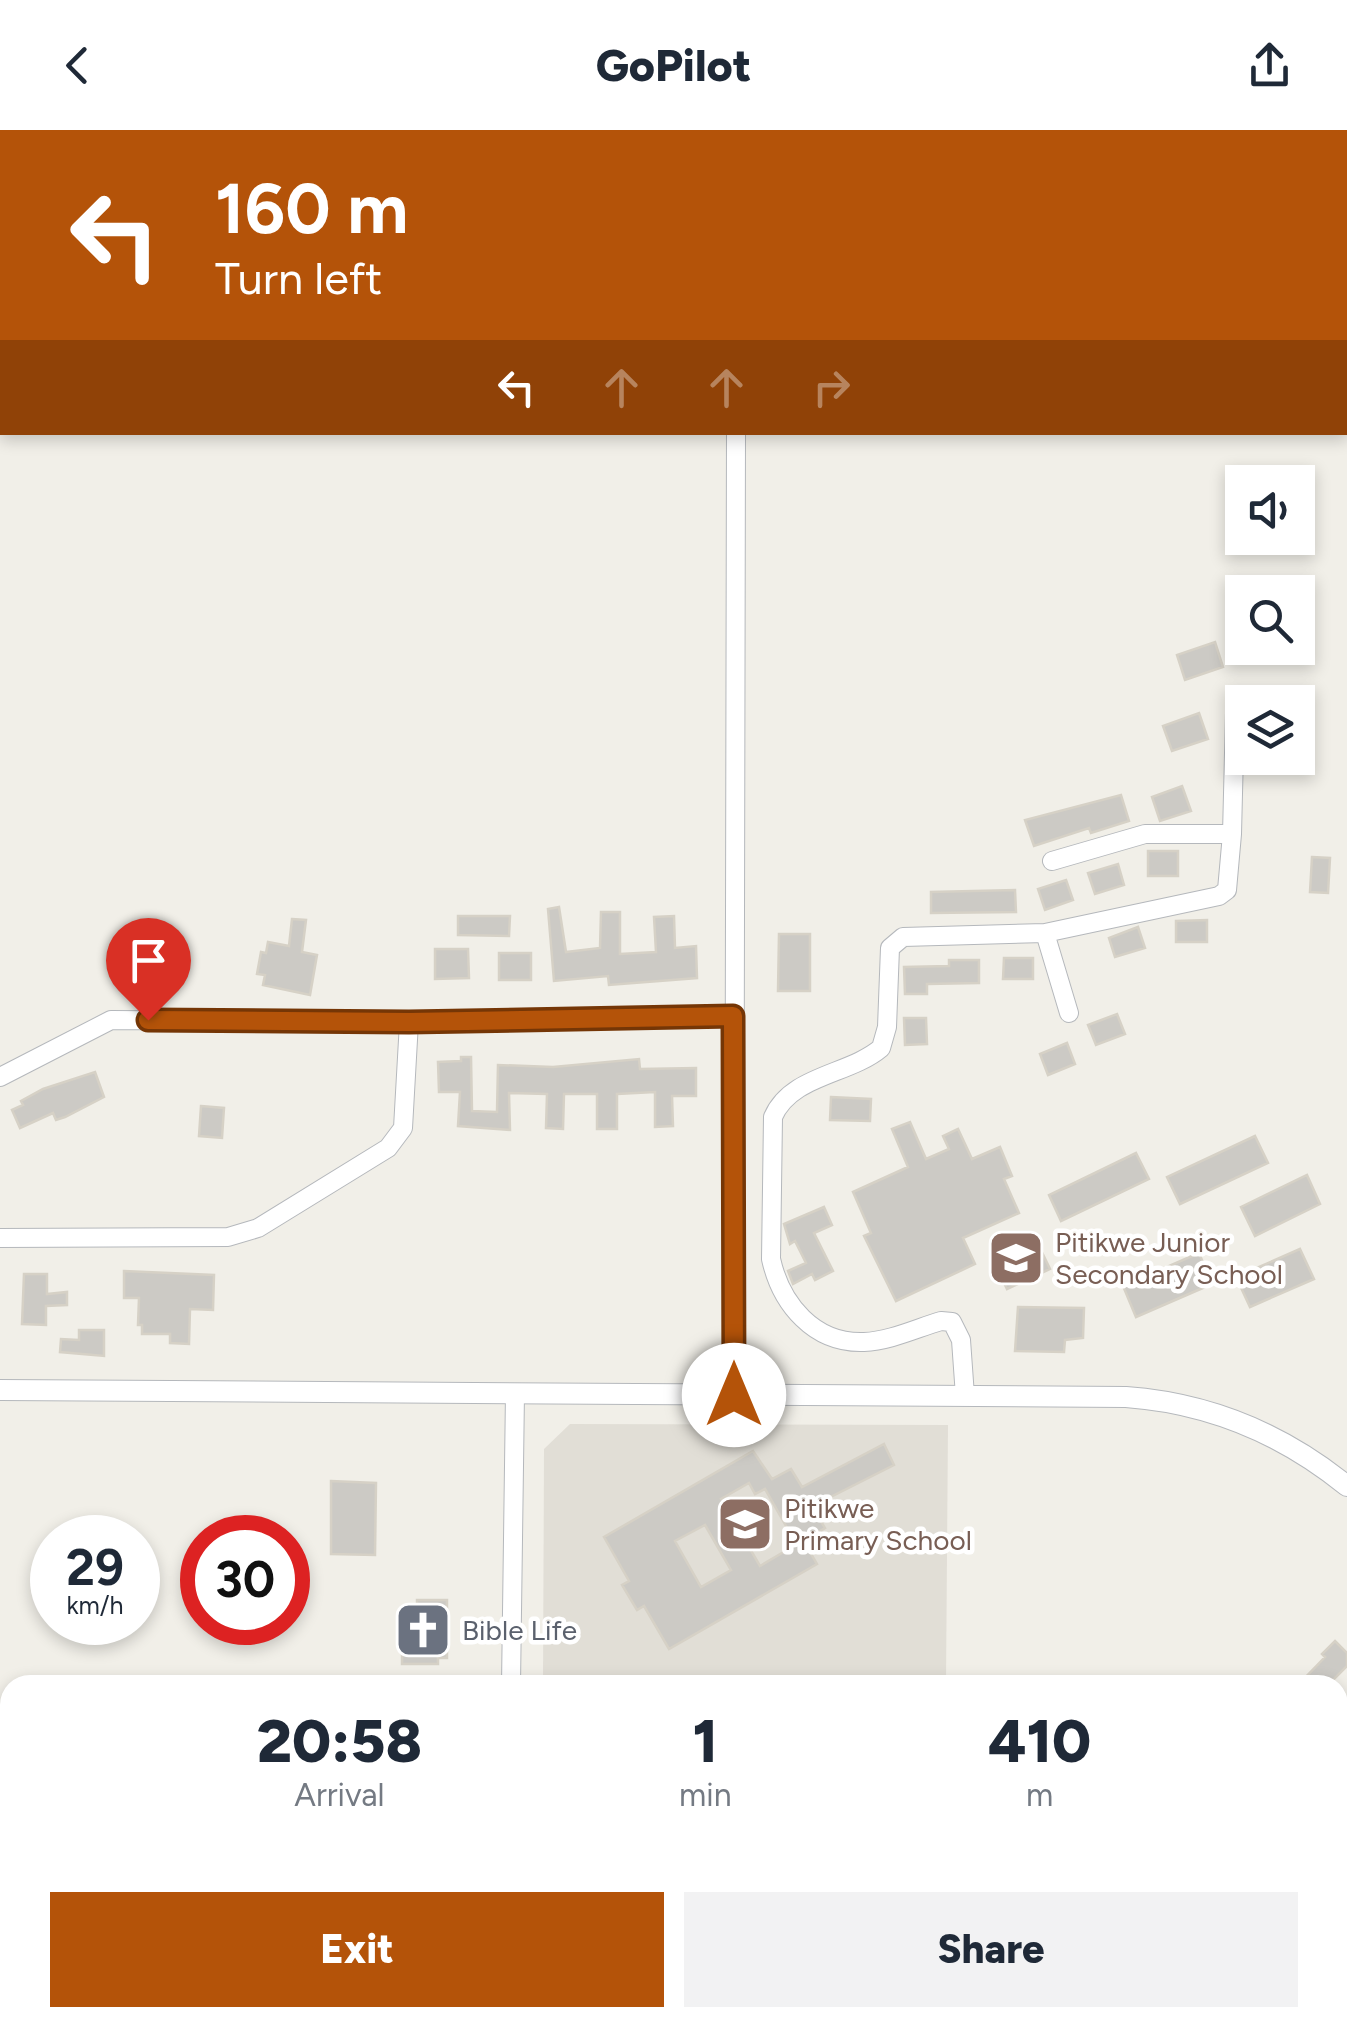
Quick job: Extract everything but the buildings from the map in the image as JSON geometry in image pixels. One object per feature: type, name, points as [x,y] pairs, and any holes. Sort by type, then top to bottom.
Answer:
[{"type":"street","points":[[734,1395],[736,435]]},
{"type":"street","points":[[965,1396],[961,1340],[952,1322],[942,1321],[865,1342],[838,1340],[812,1328],[784,1296],[771,1259],[773,1117],[780,1103],[794,1091],[881,1048],[887,1026],[890,948],[898,939],[912,935],[1045,933],[1224,893],[1229,887],[1233,775]]},
{"type":"street","points":[[1052,861],[1145,834],[1232,834]]},
{"type":"street","points":[[1045,933],[1070,1014]]},
{"type":"street","points":[[0,1078],[111,1020],[409,1022],[733,1016]]},
{"type":"street","points":[[0,1238],[228,1237],[258,1228],[388,1148],[398,1138],[403,1128],[409,1022]]},
{"type":"street","points":[[0,1390],[1126,1398],[1192,1407],[1266,1433],[1347,1486]]},
{"type":"street","points":[[511,1675],[514,1394]]},
{"type":"shaded area","name":"Pitikwe Primary School","points":[[570,1424],[948,1425],[946,1675],[543,1675],[544,1449]]},
{"type":"place","name":"Pitikwe Junior Secondary School","points":[[1016,1258]]},
{"type":"place","name":"Pitikwe Primary School","points":[[745,1524]]},
{"type":"place","name":"Bible Life","points":[[423,1630]]},
{"type":"route","points":[[148,1020],[409,1022],[733,1016],[734,1395]]}]
